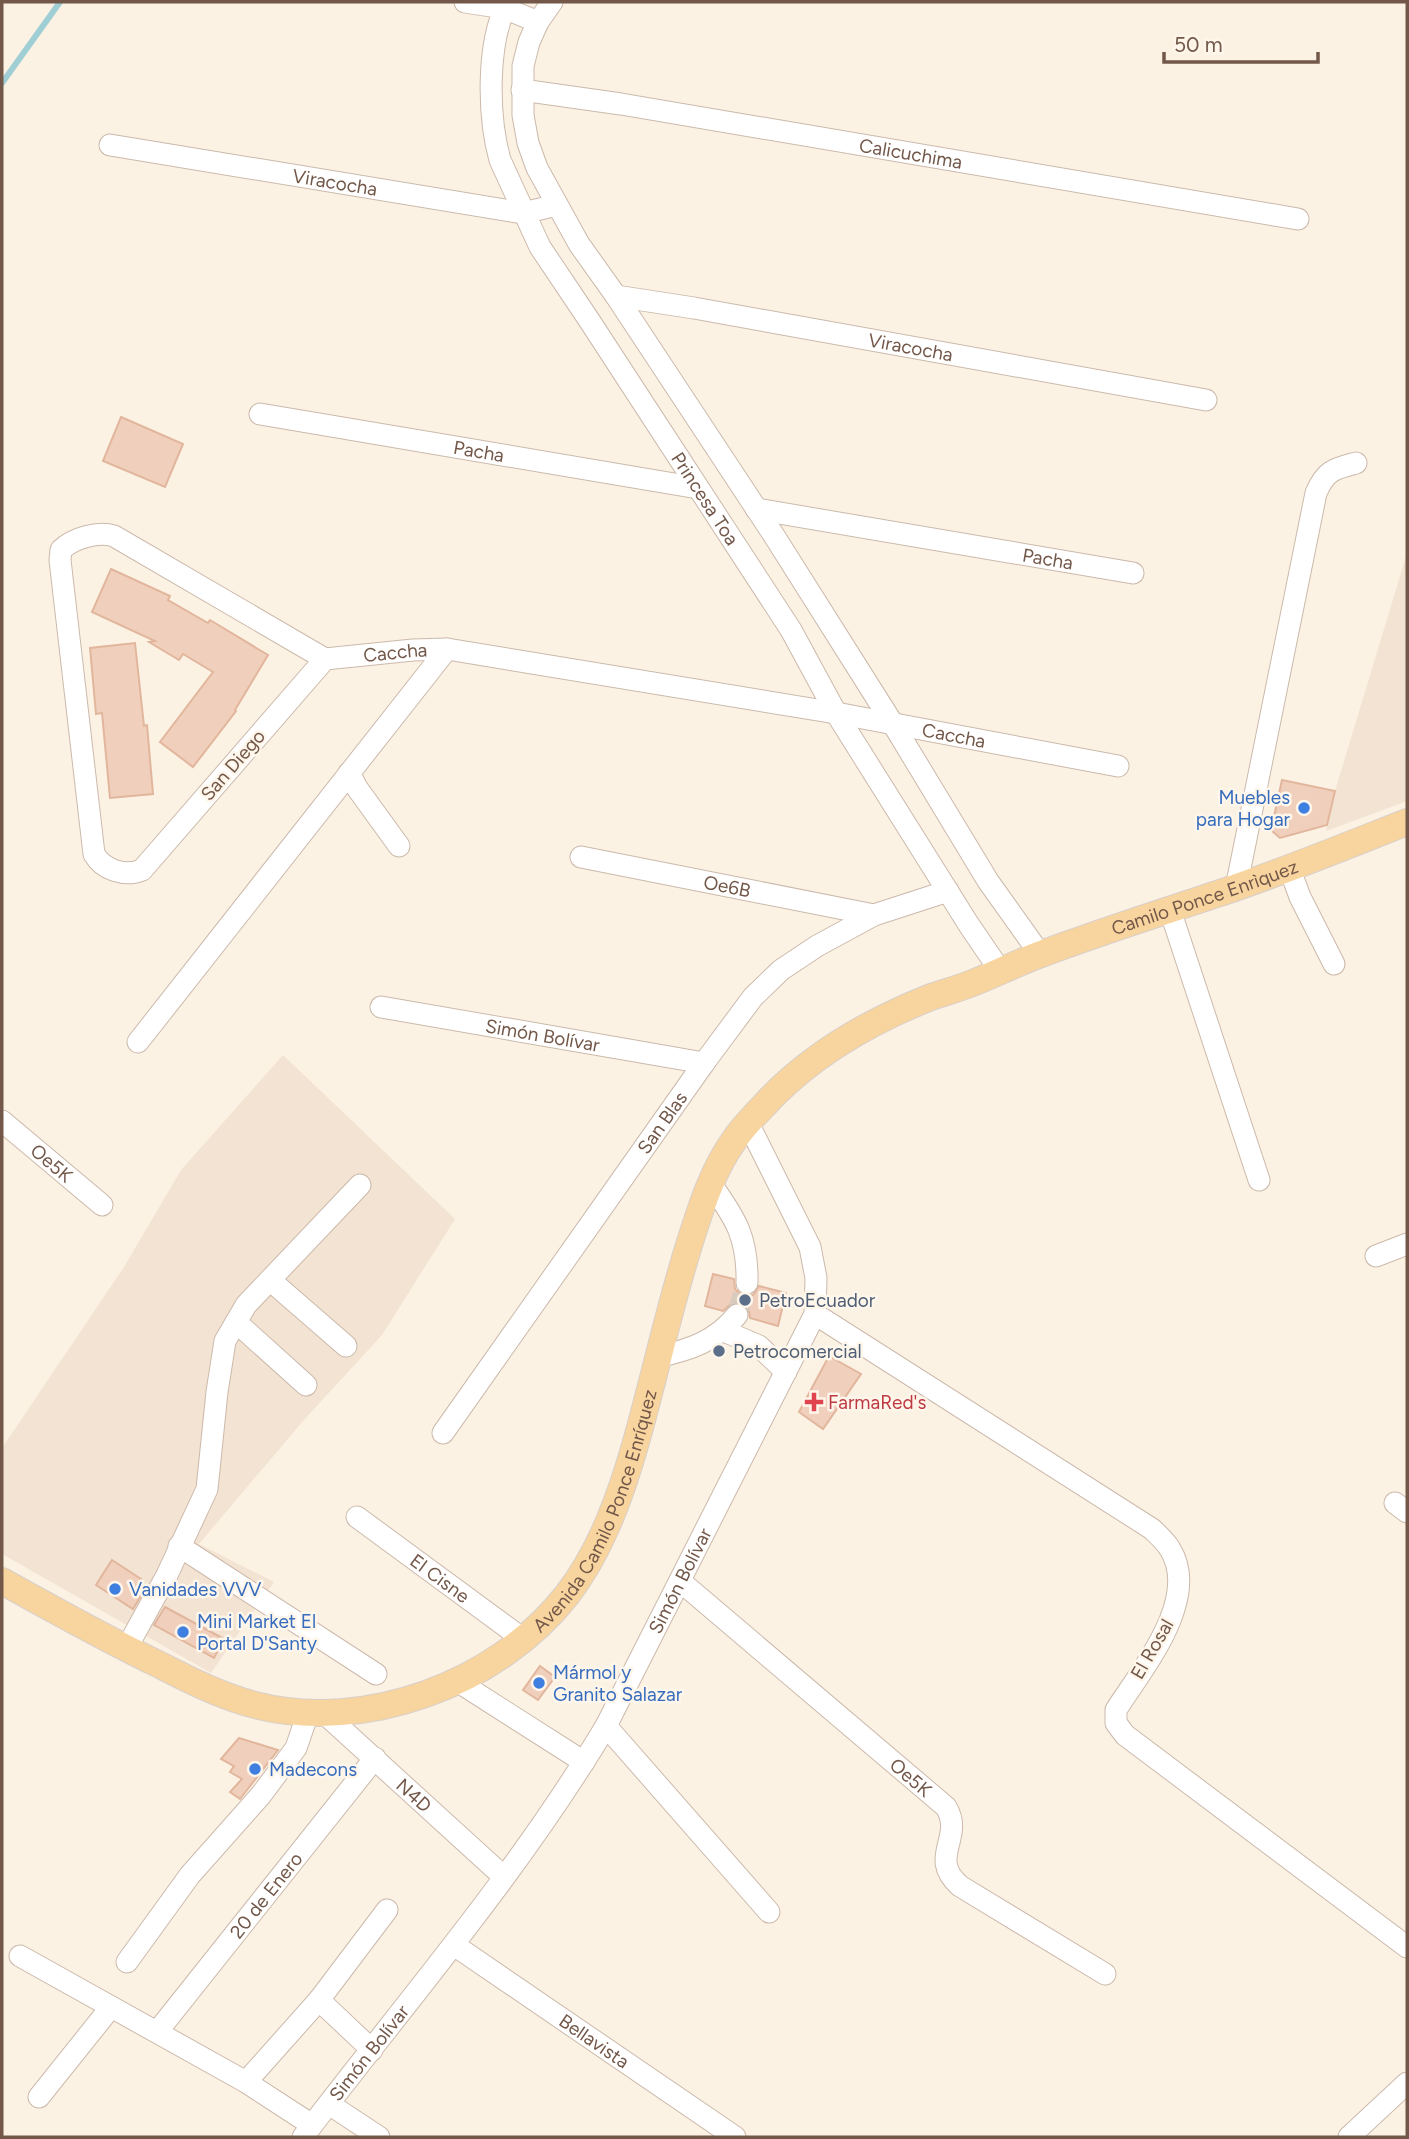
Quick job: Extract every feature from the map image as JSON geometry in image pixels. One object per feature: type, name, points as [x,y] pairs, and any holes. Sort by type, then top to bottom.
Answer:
[{"type":"main road","name":"Camilo Ponce Enrìquez","points":[[1001,972],[1040,954],[1236,888],[1407,822]]},
{"type":"main road","name":"Avenida Camilo Ponce Enríquez","points":[[2,1581],[209,1689],[230,1698],[269,1708],[316,1713],[374,1709],[457,1681],[523,1639],[544,1621],[568,1593],[591,1558],[628,1468],[683,1262],[703,1200],[734,1139],[775,1094],[804,1068],[864,1028],[931,998],[1001,972]]},
{"type":"street","points":[[465,2],[506,5],[538,22]]},
{"type":"street","name":"Princesa Toa","points":[[552,2],[538,22],[523,66],[523,115],[528,143],[537,168],[579,244],[755,509],[893,724],[988,881],[1040,954]]},
{"type":"street","name":"Princesa Toa","points":[[506,5],[492,68],[490,103],[500,160],[540,247],[791,630],[836,713],[1001,972]]},
{"type":"street","name":"Calicuchima","points":[[522,90],[621,104],[1298,219]]},
{"type":"street","name":"Viracocha","points":[[110,145],[523,213],[557,205]]},
{"type":"street","name":"Viracocha","points":[[616,296],[1206,400]]},
{"type":"street","name":"Pacha","points":[[260,414],[698,488]]},
{"type":"street","points":[[1236,888],[1316,493],[1331,470],[1356,463]]},
{"type":"street","name":"Pacha","points":[[755,509],[1133,573]]},
{"type":"street","name":"San Diego","points":[[98,534],[114,536],[325,659],[142,870],[125,873],[99,863],[94,854],[60,559],[61,550],[67,544],[98,534]]},
{"type":"street","points":[[138,1042],[447,649]]},
{"type":"street","name":"Caccha","points":[[325,659],[447,649],[836,713],[1118,766]]},
{"type":"street","points":[[349,773],[398,846]]},
{"type":"street","name":"Oe6B","points":[[581,858],[874,915]]},
{"type":"street","points":[[1289,867],[1300,897],[1334,964]]},
{"type":"street","name":"San Blas","points":[[443,1433],[753,997],[781,970],[817,946],[874,915],[948,891]]},
{"type":"street","points":[[1170,910],[1259,1180]]},
{"type":"street","name":"Simón Bolívar","points":[[381,1007],[704,1063]]},
{"type":"street","name":"Oe5K","points":[[2,1121],[102,1205]]},
{"type":"street","name":"Simón Bolívar","points":[[308,2131],[454,1945],[584,1762],[606,1726],[815,1314],[816,1278],[810,1247],[748,1123]]},
{"type":"street","points":[[711,1184],[731,1211],[742,1237],[747,1260],[747,1283]]},
{"type":"street","points":[[126,1648],[167,1575],[207,1489],[225,1341],[246,1304],[360,1185]]},
{"type":"street","points":[[1376,1256],[1407,1244]]},
{"type":"street","points":[[270,1280],[346,1346]]},
{"type":"street","name":"El Rosal","points":[[815,1314],[1152,1529],[1171,1549],[1179,1573],[1178,1600],[1169,1626],[1116,1710],[1116,1723],[1125,1735],[1407,1947]]},
{"type":"street","points":[[236,1322],[306,1385]]},
{"type":"street","points":[[657,1357],[699,1345],[731,1323],[786,1372]]},
{"type":"street","name":"El Cisne","points":[[357,1517],[523,1639]]},
{"type":"street","points":[[179,1546],[376,1674]]},
{"type":"street","name":"Oe5K","points":[[680,1581],[946,1807],[952,1816],[946,1863],[949,1876],[960,1886],[1105,1974]]},
{"type":"street","points":[[457,1681],[584,1762]]},
{"type":"street","points":[[127,1962],[190,1875],[261,1795],[296,1748],[316,1713]]},
{"type":"street","name":"N4D","points":[[316,1713],[375,1758],[504,1877]]},
{"type":"street","points":[[606,1726],[769,1912]]},
{"type":"street","name":"20 de Enero","points":[[157,2032],[375,1758]]},
{"type":"street","points":[[246,2082],[319,2000],[387,1910]]},
{"type":"street","name":"Bellavista","points":[[454,1945],[735,2137]]},
{"type":"street","points":[[20,1956],[246,2082],[308,2131]]},
{"type":"street","points":[[319,2000],[372,2050]]},
{"type":"street","points":[[39,2097],[111,2007]]},
{"type":"street","points":[[1349,2137],[1407,2083]]},
{"type":"street","points":[[329,2104],[379,2137]]},
{"type":"shaded area","points":[[1407,553],[1407,801],[1326,831],[1335,791]]},
{"type":"shaded area","points":[[283,1055],[455,1219],[382,1335],[303,1421],[199,1544],[274,1582],[211,1673],[2,1554],[2,1448],[124,1267],[181,1170]]},
{"type":"building","points":[[121,417],[183,444],[165,487],[103,461]]},
{"type":"building","points":[[111,569],[170,596],[168,600],[208,623],[210,620],[268,655],[236,711],[193,767],[160,742],[213,672],[183,654],[179,660],[149,642],[155,641],[92,612]]},
{"type":"building","points":[[135,643],[144,726],[147,725],[153,794],[110,798],[102,713],[96,714],[90,648]]},
{"type":"building","name":"Muebles para Hogar","points":[[1282,780],[1335,791],[1327,825],[1280,838],[1271,830]]},
{"type":"building","name":"PetroEcuador","points":[[713,1274],[734,1279],[735,1289],[741,1295],[753,1295],[759,1286],[786,1293],[778,1326],[750,1318],[749,1310],[740,1302],[732,1303],[723,1311],[705,1306]]},
{"type":"building","points":[[829,1356],[861,1374],[823,1429],[799,1412]]},
{"type":"building","points":[[112,1560],[141,1579],[134,1590],[142,1594],[133,1609],[96,1585]]},
{"type":"building","points":[[165,1607],[224,1639],[214,1658],[154,1625]]},
{"type":"building","name":"Mármol y Granito Salazar","points":[[540,1666],[555,1677],[538,1700],[523,1690]]},
{"type":"building","name":"Madecons","points":[[239,1738],[278,1750],[240,1799],[230,1792],[242,1779],[230,1772],[234,1766],[221,1759]]},
{"type":"waterway","points":[[2,83],[60,2]]},
{"type":"tunnel","points":[[737,1315],[747,1283]]},
{"type":"place","name":"Muebles para Hogar","points":[[1304,808]]},
{"type":"place","name":"PetroEcuador","points":[[745,1300]]},
{"type":"place","name":"Petrocomercial","points":[[719,1351]]},
{"type":"place","name":"FarmaRed's","points":[[814,1402]]},
{"type":"place","name":"Vanidades VVV","points":[[115,1589]]},
{"type":"place","name":"Mini Market El Portal D'Santy","points":[[183,1632]]},
{"type":"place","name":"Mármol y Granito Salazar","points":[[539,1683]]},
{"type":"place","name":"Madecons","points":[[255,1769]]}]
